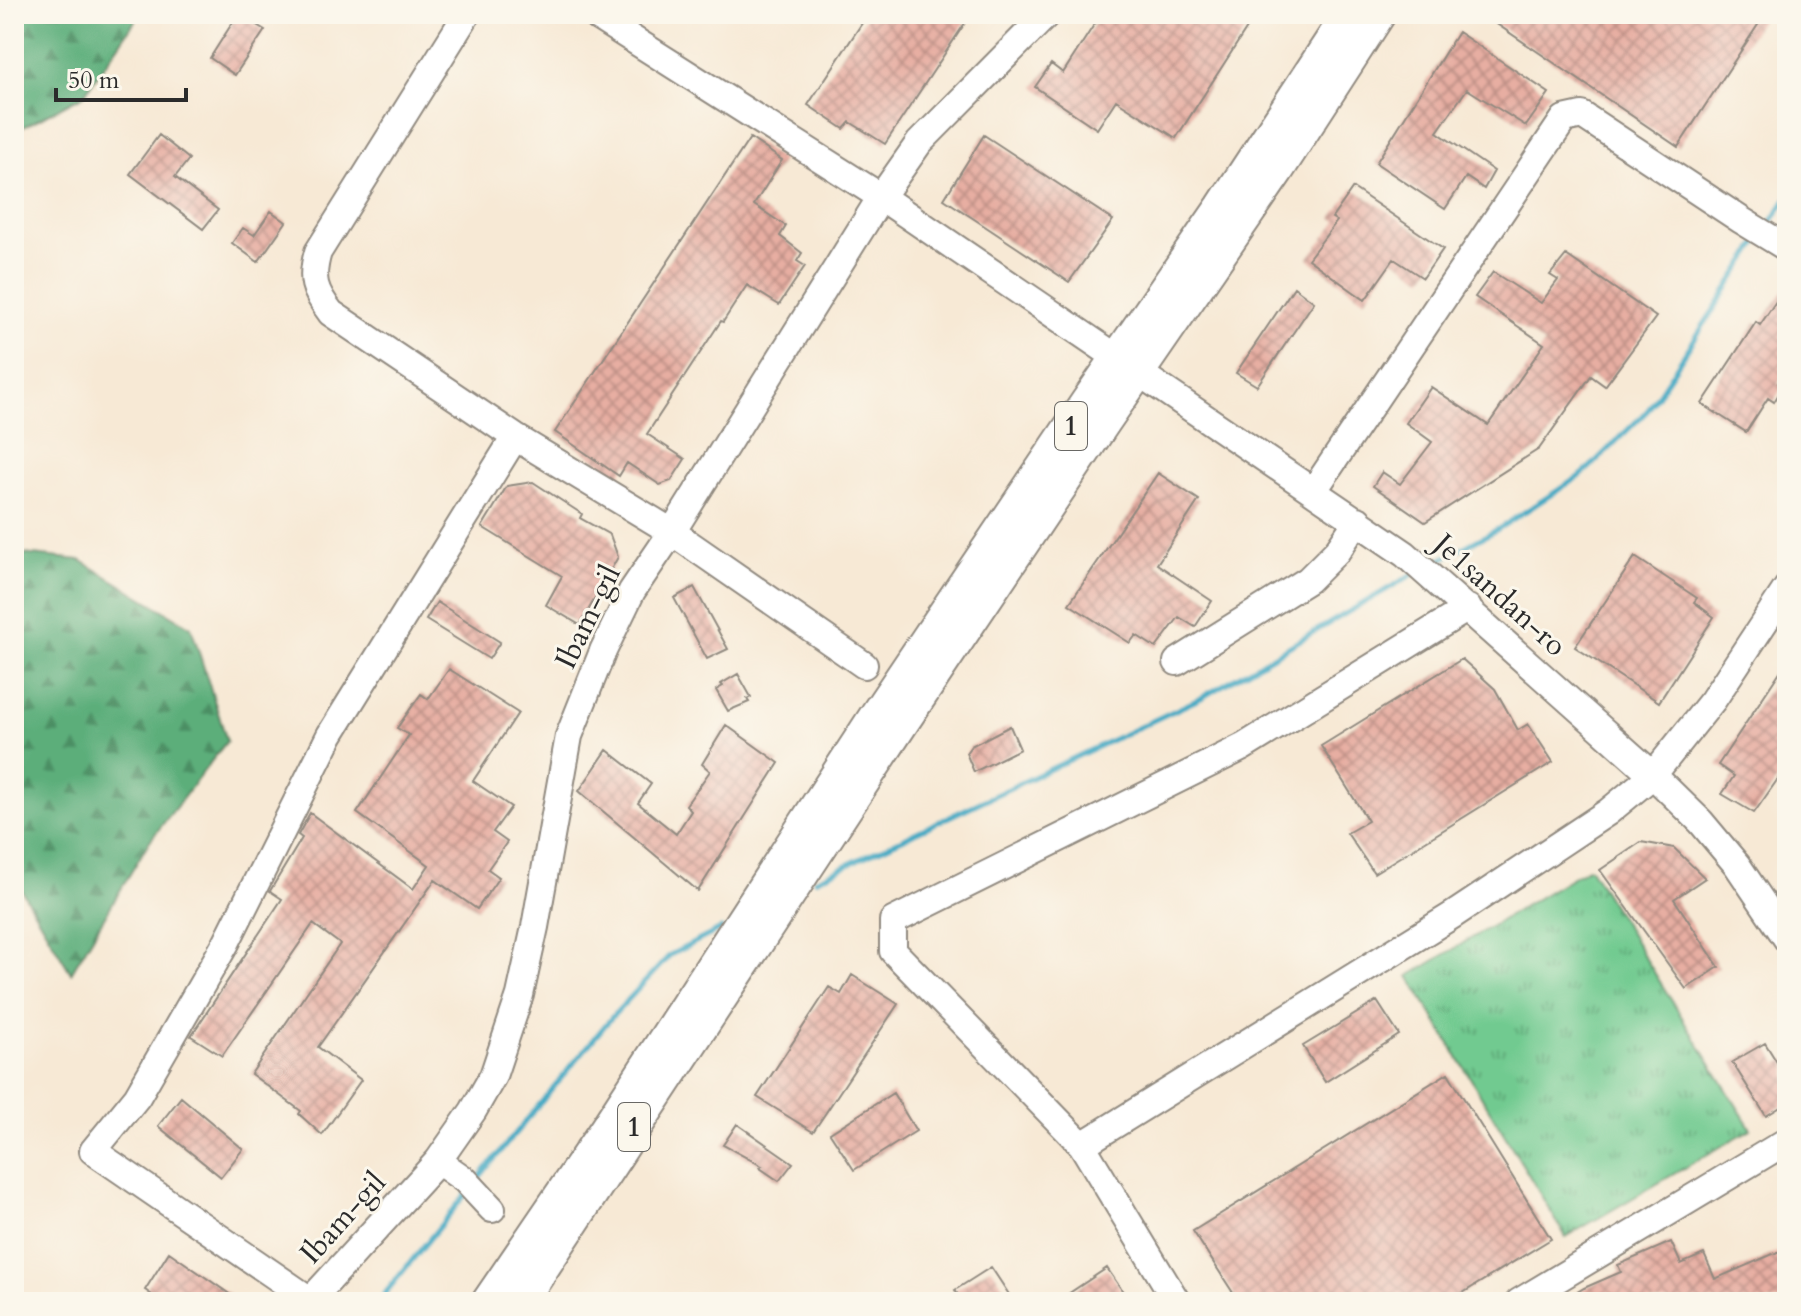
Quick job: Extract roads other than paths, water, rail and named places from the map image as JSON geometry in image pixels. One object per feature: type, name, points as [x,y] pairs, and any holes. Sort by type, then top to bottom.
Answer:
[{"type":"main road","name":"1","points":[[520,1302],[842,814],[1128,366],[1222,207],[1349,14]]},
{"type":"main road","name":"1","points":[[488,1302],[606,1129],[795,839],[1128,366],[1277,171],[1379,14]]},
{"type":"street","points":[[467,14],[318,252],[313,270],[317,294],[331,313],[515,437],[672,532],[864,665]]},
{"type":"street","name":"Je1sandan-ro","points":[[593,14],[881,197],[1405,554],[1440,582],[1701,822],[1737,865],[1787,939]]},
{"type":"street","name":"Ibam-gil","points":[[310,1301],[438,1161],[493,1076],[520,995],[545,879],[569,736],[603,651],[632,591],[881,197],[919,143],[1047,14]]},
{"type":"street","points":[[1314,490],[1564,119],[1582,115],[1785,246]]},
{"type":"street","points":[[310,1301],[93,1151],[137,1097],[226,943],[330,735],[515,437]]},
{"type":"street","points":[[1177,662],[1308,580],[1337,551],[1358,520]]},
{"type":"street","points":[[1082,1145],[1453,915],[1608,812],[1653,775],[1713,700],[1787,588]]},
{"type":"street","points":[[1177,1302],[1082,1145],[893,951],[893,921],[1243,747],[1468,608]]},
{"type":"street","points":[[1519,1302],[1787,1141]]},
{"type":"street","points":[[438,1161],[478,1193]]},
{"type":"waterway","points":[[1768,227],[1787,198]]},
{"type":"waterway","points":[[1431,565],[1498,529],[1583,474],[1648,410],[1758,242]]},
{"type":"waterway","points":[[815,880],[1201,698],[1415,573]]},
{"type":"waterway","points":[[477,1180],[611,1018],[670,955],[721,929]]},
{"type":"waterway","points":[[378,1302],[466,1194]]}]
